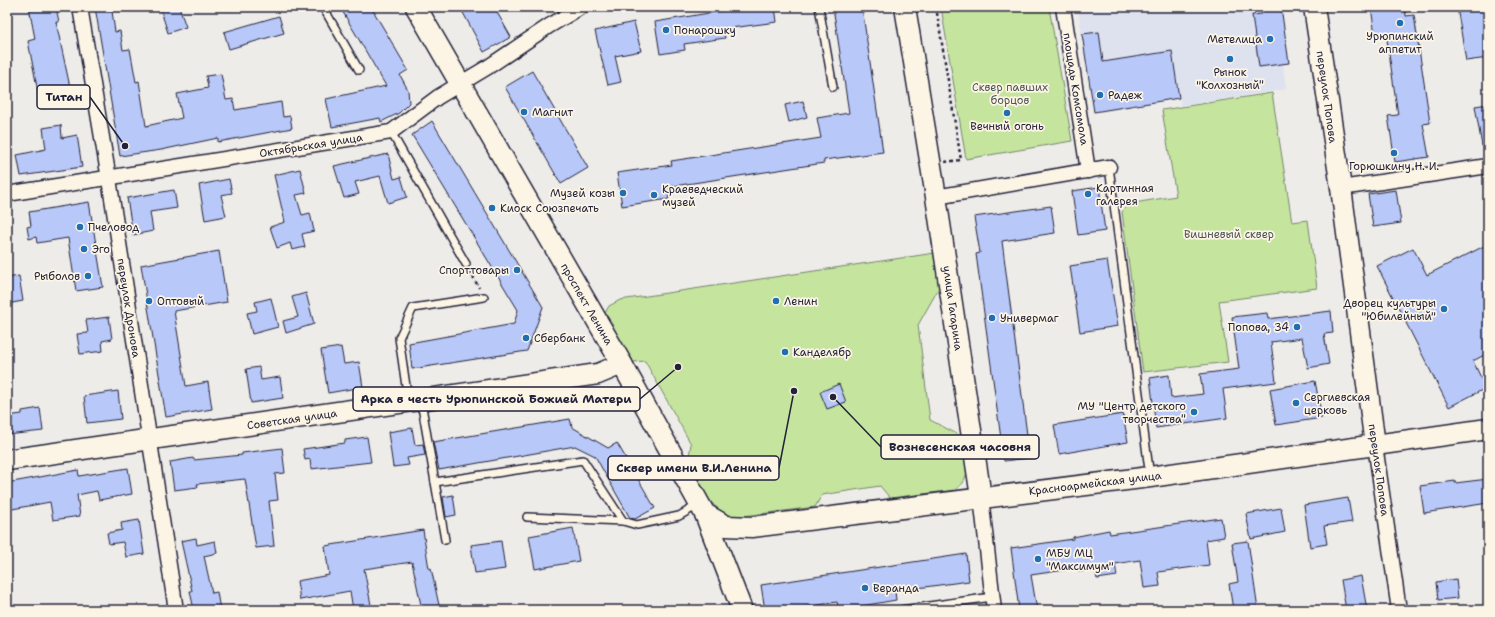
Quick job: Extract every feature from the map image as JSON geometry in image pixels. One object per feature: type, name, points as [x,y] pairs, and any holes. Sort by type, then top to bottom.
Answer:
[{"type":"main road","name":"проспект Ленина","points":[[416,7],[622,364],[702,509],[742,610]]},
{"type":"main road","name":"улица Гагарина","points":[[905,7],[936,196],[980,497]]},
{"type":"main road","name":"переулок Попова","points":[[1314,7],[1341,188],[1376,445]]},
{"type":"main road","name":"Советская улица","points":[[7,460],[598,374],[622,364]]},
{"type":"main road","name":"Красноармейская улица","points":[[702,509],[726,526],[752,527],[1150,476],[1488,429]]},
{"type":"street","name":"переулок Дронова","points":[[80,7],[109,179],[176,610]]},
{"type":"street","name":"Октябрьская улица","points":[[7,194],[109,179],[391,132],[438,97],[581,7]]},
{"type":"street","name":"площадь Комсомола","points":[[1063,7],[1088,171]]},
{"type":"street","points":[[1341,188],[1488,166]]},
{"type":"street","points":[[936,196],[1110,167]]},
{"type":"street","name":"переулок Попова","points":[[1376,445],[1399,610]]},
{"type":"street","name":"улица Гагарина","points":[[980,497],[993,604]]},
{"type":"lane","points":[[323,7],[359,70]]},
{"type":"lane","points":[[819,7],[832,87]]},
{"type":"lane","points":[[391,132],[466,264]]},
{"type":"lane","points":[[1110,167],[1150,476]]},
{"type":"lane","points":[[445,540],[435,482],[399,338],[413,308],[484,297]]},
{"type":"lane","points":[[435,482],[583,460],[623,521]]},
{"type":"lane","points":[[527,517],[623,521],[637,525],[679,516],[702,509]]},
{"type":"lane","points":[[901,610],[993,604]]},
{"type":"path","points":[[931,164],[961,160],[936,7]]},
{"type":"path","points":[[466,264],[484,297]]},
{"type":"shaded area","name":"Рынок \"Колхозный\"","points":[[1078,7],[1281,7],[1283,64],[1286,89],[1181,106],[1172,51],[1086,64]]},
{"type":"green space","name":"Сквер павших борцов","points":[[941,7],[1049,7],[1072,141],[966,159]]},
{"type":"green space","name":"Вишневый сквер","points":[[1272,93],[1292,222],[1308,220],[1317,288],[1219,301],[1228,362],[1143,372],[1122,212],[1128,204],[1176,196],[1162,110]]},
{"type":"green space","points":[[935,253],[940,286],[918,325],[930,420],[961,436],[967,473],[963,483],[955,490],[890,498],[880,486],[822,495],[815,507],[735,517],[718,509],[706,495],[688,462],[691,444],[645,361],[633,362],[605,313],[609,306],[620,300]]},
{"type":"building","points":[[29,7],[56,7],[59,22],[56,22],[73,101],[41,108],[28,41],[35,39]]},
{"type":"building","points":[[95,7],[107,7],[108,11],[112,11],[115,32],[120,31],[123,50],[130,49],[136,82],[139,81],[146,126],[182,118],[177,94],[208,88],[206,76],[221,74],[226,100],[233,99],[235,110],[281,102],[283,117],[290,116],[292,128],[218,142],[218,138],[161,150],[120,156]]},
{"type":"building","points":[[171,7],[179,7],[186,27],[168,33],[161,11]]},
{"type":"building","points":[[340,7],[371,7],[408,70],[400,75],[408,90],[409,103],[399,113],[381,122],[380,118],[332,127],[326,99],[386,86]]},
{"type":"building","points":[[460,7],[494,7],[511,37],[484,52]]},
{"type":"building","points":[[745,7],[775,7],[777,22],[723,29],[725,38],[684,44],[685,50],[660,54],[655,22]]},
{"type":"building","points":[[833,7],[862,7],[883,152],[824,160],[824,163],[667,187],[669,199],[622,206],[617,173],[672,165],[671,161],[821,138],[817,118],[849,113]]},
{"type":"building","name":"Метелица","points":[[1261,7],[1281,7],[1289,63],[1259,67],[1252,15],[1262,14]]},
{"type":"building","points":[[1371,7],[1405,7],[1406,16],[1414,15],[1430,123],[1423,124],[1429,157],[1395,162],[1388,116],[1398,115],[1386,33],[1375,35]]},
{"type":"building","points":[[1457,7],[1485,7],[1488,30],[1488,58],[1466,61]]},
{"type":"building","points":[[279,16],[284,33],[229,49],[224,32]]},
{"type":"building","points":[[634,22],[641,51],[615,56],[621,82],[608,85],[595,31]]},
{"type":"building","points":[[1099,32],[1103,62],[1172,51],[1179,98],[1094,112],[1082,34]]},
{"type":"building","points":[[532,71],[588,168],[561,184],[505,87]]},
{"type":"building","points":[[803,101],[807,117],[789,122],[785,105]]},
{"type":"building","points":[[1488,104],[1488,146],[1482,146],[1475,106]]},
{"type":"building","points":[[432,121],[543,307],[527,351],[412,369],[409,343],[514,324],[518,310],[412,135]]},
{"type":"building","points":[[61,125],[62,138],[77,135],[82,167],[21,176],[17,155],[46,149],[43,128]]},
{"type":"building","points":[[388,154],[394,179],[401,177],[407,197],[388,203],[380,176],[355,182],[359,194],[344,198],[334,166]]},
{"type":"building","points":[[300,169],[306,193],[296,195],[302,215],[310,213],[314,231],[302,234],[305,247],[292,250],[290,243],[277,248],[270,227],[285,222],[274,175]]},
{"type":"building","points":[[229,179],[232,193],[221,195],[226,216],[205,220],[199,185]]},
{"type":"building","points":[[1099,187],[1105,231],[1078,235],[1072,191]]},
{"type":"building","points":[[174,190],[177,208],[150,212],[153,231],[133,235],[127,198]]},
{"type":"building","points":[[1396,190],[1401,223],[1373,227],[1368,194]]},
{"type":"building","points":[[89,202],[103,287],[76,291],[68,238],[37,243],[36,237],[29,239],[27,227],[31,226],[29,212]]},
{"type":"building","points":[[1051,206],[1055,233],[1002,241],[1030,458],[1004,461],[976,254],[980,253],[974,217]]},
{"type":"building","name":"Дворец культуры \"Юбилейный\"","points":[[1488,244],[1488,353],[1473,361],[1486,388],[1449,407],[1377,266],[1413,248],[1427,275]]},
{"type":"building","points":[[219,251],[227,302],[174,311],[186,386],[208,382],[212,409],[166,417],[141,265]]},
{"type":"building","points":[[1107,260],[1118,326],[1080,332],[1070,266]]},
{"type":"building","points":[[19,276],[23,301],[7,304],[7,278]]},
{"type":"building","points":[[306,293],[314,324],[286,333],[283,321],[298,317],[292,297]]},
{"type":"building","points":[[271,298],[278,327],[252,334],[247,313],[257,311],[255,302]]},
{"type":"building","points":[[1331,311],[1333,333],[1324,334],[1329,364],[1308,368],[1302,338],[1271,342],[1276,382],[1223,389],[1227,418],[1156,428],[1150,378],[1169,375],[1171,398],[1203,394],[1200,374],[1239,369],[1232,317],[1267,313],[1268,319]]},
{"type":"building","points":[[109,317],[112,339],[102,341],[103,351],[80,354],[77,334],[88,333],[86,320]]},
{"type":"building","points":[[341,347],[344,364],[359,362],[363,387],[328,393],[321,350]]},
{"type":"building","points":[[259,367],[261,380],[280,377],[283,398],[251,403],[246,369]]},
{"type":"building","name":"Сергиевская церковь","points":[[1315,381],[1322,418],[1276,425],[1270,389]]},
{"type":"building","points":[[839,384],[846,402],[827,409],[820,392]]},
{"type":"building","points":[[118,391],[121,419],[87,423],[84,396]]},
{"type":"building","points":[[40,408],[43,431],[7,435],[7,416],[22,414],[22,411]]},
{"type":"building","points":[[1123,414],[1128,442],[1059,454],[1054,425]]},
{"type":"building","points":[[570,419],[572,427],[608,448],[617,443],[655,508],[635,519],[630,518],[595,456],[575,446],[439,470],[433,442]]},
{"type":"building","points":[[412,428],[415,445],[423,444],[425,455],[407,458],[409,465],[393,467],[388,432]]},
{"type":"building","points":[[367,437],[371,462],[311,469],[310,459],[305,460],[303,449],[345,443],[345,440]]},
{"type":"building","points":[[282,448],[285,473],[275,474],[278,500],[269,501],[274,546],[256,548],[245,479],[197,484],[198,487],[174,490],[170,462],[193,458],[194,460],[242,455],[242,453]]},
{"type":"building","points":[[128,468],[132,494],[99,500],[97,491],[77,495],[80,516],[53,520],[50,502],[7,510],[7,483],[78,470],[79,476]]},
{"type":"building","points":[[1488,479],[1488,503],[1424,513],[1420,486],[1455,481],[1455,483]]},
{"type":"building","points":[[453,495],[456,515],[446,517],[443,497]]},
{"type":"building","points":[[1348,498],[1352,522],[1324,526],[1327,544],[1310,547],[1304,505]]},
{"type":"building","points":[[1281,508],[1285,532],[1251,539],[1246,514]]},
{"type":"building","points":[[1221,518],[1224,537],[1206,540],[1209,565],[1158,572],[1160,586],[1144,588],[1140,560],[1115,564],[1117,576],[1097,579],[1095,569],[1079,572],[1078,568],[1031,575],[1037,610],[1019,610],[1011,548],[1073,539],[1073,537],[1109,530],[1110,534]]},
{"type":"building","points":[[139,520],[144,554],[126,557],[123,542],[109,544],[107,533],[122,530],[121,523]]},
{"type":"building","points":[[573,528],[579,561],[535,569],[529,536]]},
{"type":"building","points":[[423,530],[429,569],[431,568],[440,610],[422,610],[412,562],[364,569],[372,610],[353,610],[350,591],[300,600],[297,581],[329,575],[325,546]]},
{"type":"building","points":[[196,538],[197,545],[215,541],[217,553],[204,556],[212,593],[217,592],[220,610],[194,610],[190,591],[192,591],[181,541]]},
{"type":"building","points":[[501,541],[505,569],[475,573],[471,545]]},
{"type":"building","points":[[1248,541],[1258,610],[1233,610],[1229,584],[1238,582],[1232,543]]},
{"type":"building","points":[[966,554],[969,581],[895,591],[896,600],[839,610],[837,602],[788,610],[765,610],[761,585]]},
{"type":"building","points":[[1361,576],[1367,610],[1346,610],[1341,580]]},
{"type":"building","points":[[1456,579],[1458,598],[1438,600],[1436,582]]},
{"type":"place","name":"Урюпинский аппетит","points":[[1400,23]]},
{"type":"place","name":"Понарошку","points":[[666,30]]},
{"type":"place","name":"Метелица","points":[[1270,39]]},
{"type":"place","name":"Рынок \"Колхозный\"","points":[[1230,59]]},
{"type":"place","name":"Радеж","points":[[1100,95]]},
{"type":"place","name":"Магнит","points":[[524,112]]},
{"type":"place","name":"Вечный огонь","points":[[1007,113]]},
{"type":"place","name":"Титан","points":[[125,146]]},
{"type":"place","name":"Горюшкину Н. И.","points":[[1394,153]]},
{"type":"place","name":"Музей козы","points":[[623,193]]},
{"type":"place","name":"Картинная галерея","points":[[1088,194]]},
{"type":"place","name":"Краеведческий музей","points":[[654,195]]},
{"type":"place","name":"Киоск Союзпечать","points":[[492,208]]},
{"type":"place","name":"Пчеловод","points":[[80,227]]},
{"type":"place","name":"Эго","points":[[84,249]]},
{"type":"place","name":"Спорттовары","points":[[517,270]]},
{"type":"place","name":"Рыболов","points":[[88,276]]},
{"type":"place","name":"Оптовый","points":[[149,301]]},
{"type":"place","name":"Ленин","points":[[776,301]]},
{"type":"place","name":"Дворец культуры \"Юбилейный\"","points":[[1444,309]]},
{"type":"place","name":"Универмаг","points":[[992,318]]},
{"type":"place","name":"Попова, 34","points":[[1297,327]]},
{"type":"place","name":"Сбербанк","points":[[526,338]]},
{"type":"place","name":"Канделябр","points":[[785,352]]},
{"type":"place","name":"Арка в честь Урюпинской Божией Матери","points":[[678,367]]},
{"type":"place","name":"Сквер имени В.И.Ленина","points":[[794,391]]},
{"type":"place","name":"Вознесенская часовня","points":[[833,397]]},
{"type":"place","name":"Сергиевская церковь","points":[[1296,403]]},
{"type":"place","name":"МУ \"Центр детского творчества\"","points":[[1194,412]]},
{"type":"place","name":"МБУ МЦ \"Максимум\"","points":[[1038,559]]},
{"type":"place","name":"Веранда","points":[[865,588]]}]
